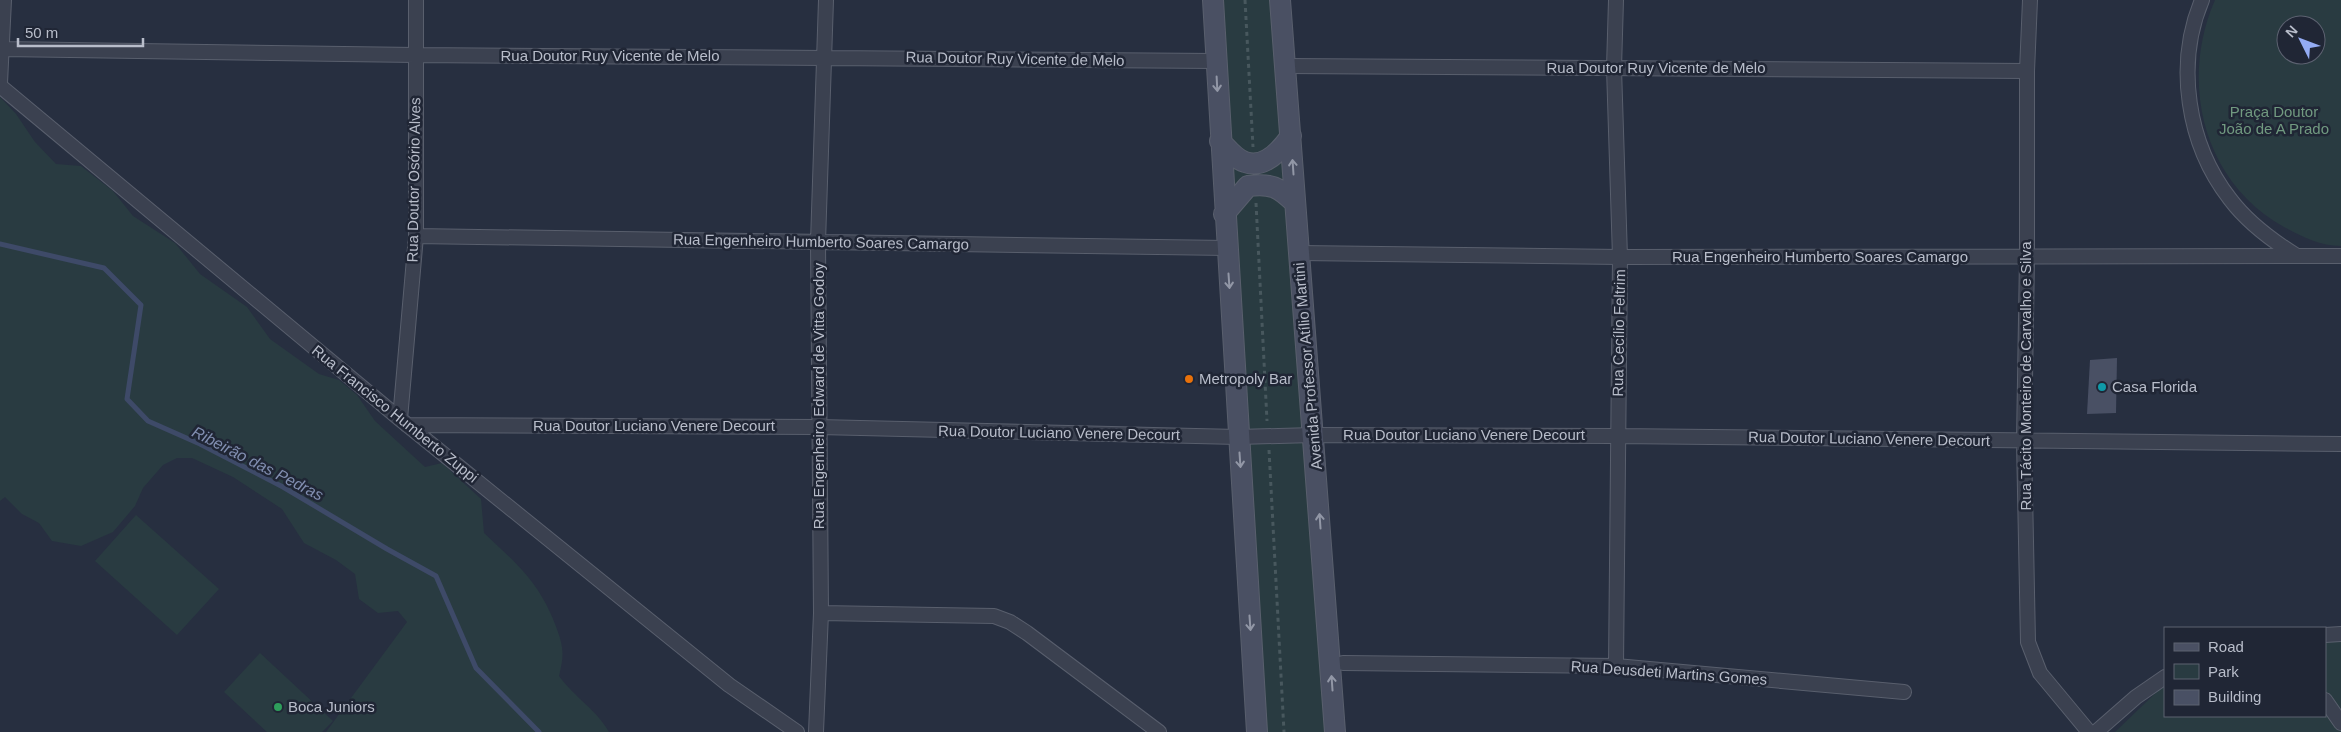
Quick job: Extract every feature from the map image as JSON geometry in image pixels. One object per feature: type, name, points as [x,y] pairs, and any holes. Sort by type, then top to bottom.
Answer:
[{"type":"main road","points":[[1213,0],[1224,214],[1257,732]]},
{"type":"main road","name":"Avenida Professor Atílio Martini","points":[[1280,0],[1335,732]]},
{"type":"main road","points":[[1220,141],[1245,163],[1264,161],[1280,152],[1291,136]]},
{"type":"main road","points":[[1224,214],[1248,186],[1263,184],[1282,189],[1296,203]]},
{"type":"street","points":[[0,85],[4,0]]},
{"type":"street","name":"Rua Doutor Osório Alves","points":[[403,422],[416,236],[416,0]]},
{"type":"street","name":"Rua Engenheiro Edward de Vitta Godoy","points":[[816,732],[821,613],[818,242],[826,57],[826,0]]},
{"type":"street","name":"Rua Cecílio Feltrim","points":[[1616,0],[1614,68],[1620,257],[1616,666]]},
{"type":"street","name":"Rua Tácito Monteiro de Carvalho e Silva","points":[[2030,0],[2027,71],[2027,257],[2024,441],[2028,642],[2040,673],[2089,732]]},
{"type":"street","points":[[2202,0],[2192,31],[2188,61],[2188,90],[2192,120],[2201,148],[2213,175],[2243,214],[2272,240],[2297,256]]},
{"type":"street","name":"Rua Doutor Ruy Vicente de Melo","points":[[3,49],[415,55],[1216,61]]},
{"type":"street","name":"Rua Doutor Ruy Vicente de Melo","points":[[1285,66],[2027,71]]},
{"type":"street","name":"Rua Francisco Humberto Zuppi","points":[[0,85],[403,422],[729,685],[797,732]]},
{"type":"street","name":"Rua Engenheiro Humberto Soares Camargo","points":[[416,236],[1227,248]]},
{"type":"street","name":"Rua Engenheiro Humberto Soares Camargo","points":[[1299,253],[1620,257],[2341,256]]},
{"type":"street","name":"Rua Doutor Luciano Venere Decourt","points":[[403,422],[819,427],[1238,437],[1313,434],[2341,444]]},
{"type":"street","points":[[821,613],[994,616],[1010,622],[1027,633],[1159,732]]},
{"type":"street","points":[[2326,635],[2341,634]]},
{"type":"street","name":"Rua Deusdeti Martins Gomes","points":[[1343,663],[1616,666],[1904,692]]},
{"type":"street","points":[[2096,732],[2136,697],[2164,678]]},
{"type":"street","points":[[2326,701],[2341,723]]},
{"type":"path","points":[[1245,0],[1254,162]]},
{"type":"path","points":[[1255,185],[1284,732]]},
{"type":"green space","points":[[1215,0],[1275,0],[1325,732],[1259,732]]},
{"type":"green space","name":"Praça Doutor João de A Prado","points":[[2215,0],[2341,0],[2341,246],[2318,243],[2284,227],[2256,208],[2234,184],[2217,157],[2206,127],[2200,96],[2199,64],[2204,31]]},
{"type":"green space","points":[[0,97],[16,114],[35,142],[56,164],[81,166],[113,191],[133,216],[175,243],[200,274],[247,307],[270,339],[319,374],[339,380],[357,395],[375,421],[425,467],[442,463],[481,499],[484,533],[526,574],[549,609],[558,631],[562,649],[559,676],[571,691],[598,717],[609,732],[326,732],[407,622],[398,611],[378,613],[359,599],[355,574],[336,560],[304,543],[282,509],[233,477],[192,458],[177,458],[163,465],[143,488],[135,506],[113,532],[81,546],[52,541],[39,523],[22,514],[5,497],[0,501]]},
{"type":"green space","points":[[136,515],[219,589],[177,635],[95,561]]},
{"type":"green space","points":[[2341,640],[2341,732],[2115,732],[2164,685],[2164,717],[2326,717],[2326,642]]},
{"type":"green space","name":"Boca Juniors","points":[[260,653],[333,721],[322,732],[267,732],[224,692]]},
{"type":"building","name":"Casa Florida","points":[[2117,358],[2116,413],[2087,414],[2090,360]]},
{"type":"waterway","name":"Ribeirão das Pedras","points":[[0,244],[104,268],[141,305],[127,399],[148,421],[200,444],[283,487],[436,576],[476,668],[539,732]]},
{"type":"place","name":"Metropoly Bar","points":[[1189,379]]},
{"type":"place","name":"Casa Florida","points":[[2102,387]]},
{"type":"place","name":"Boca Juniors","points":[[278,707]]}]
